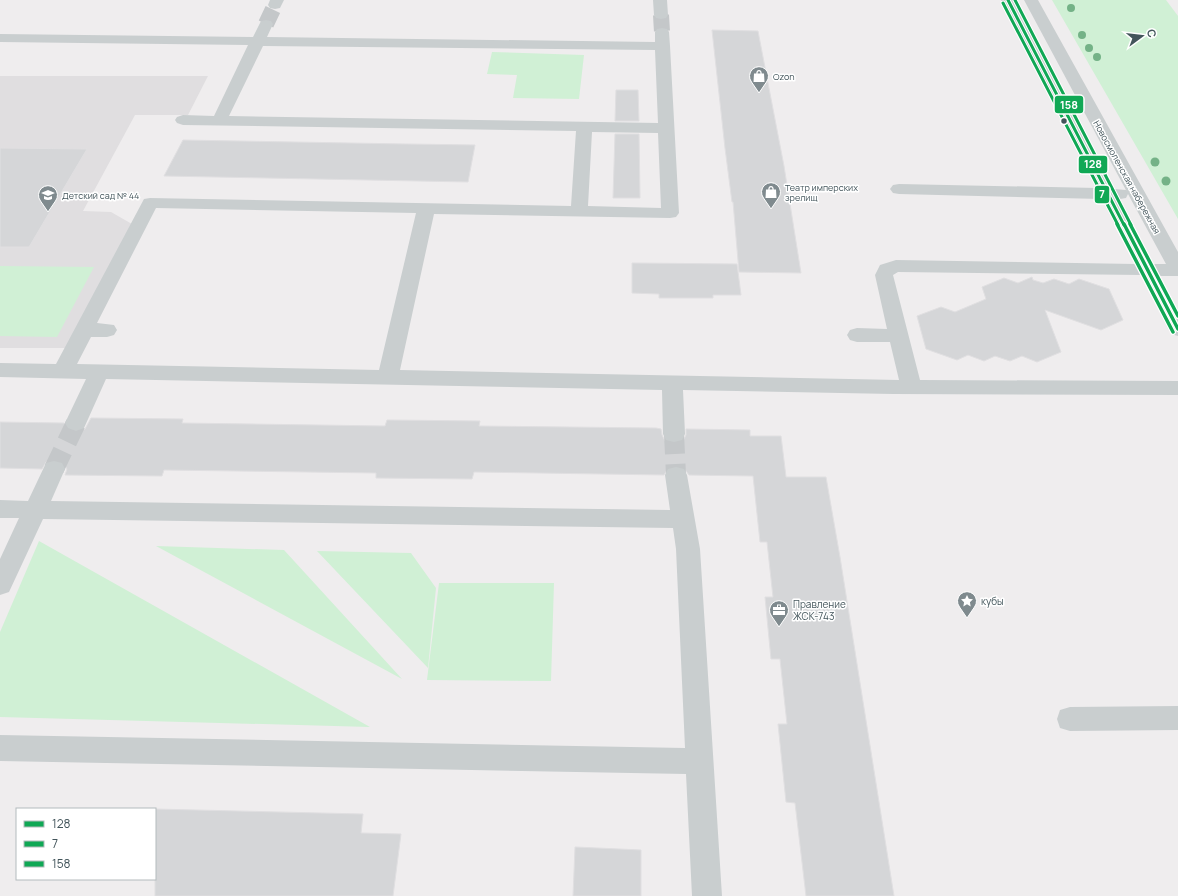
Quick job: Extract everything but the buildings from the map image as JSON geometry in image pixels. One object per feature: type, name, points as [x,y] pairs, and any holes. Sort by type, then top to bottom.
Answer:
[{"type":"street","points":[[660,0],[661,15]]},
{"type":"street","points":[[1008,0],[1178,329]]},
{"type":"street","name":"Новосмоленская набережная","points":[[1031,0],[1178,270]]},
{"type":"street","points":[[219,121],[266,24]]},
{"type":"street","points":[[0,38],[258,41],[663,39],[670,213],[579,211],[461,217],[426,208],[150,203],[63,371]]},
{"type":"street","points":[[183,120],[666,128]]},
{"type":"street","points":[[579,211],[584,127]]},
{"type":"street","points":[[899,189],[1137,194]]},
{"type":"street","points":[[388,377],[426,208]]},
{"type":"street","points":[[911,387],[884,275],[887,269],[896,266],[1178,270]]},
{"type":"street","points":[[85,330],[107,330]]},
{"type":"street","points":[[857,335],[899,336]]},
{"type":"street","points":[[0,370],[911,387],[1178,388]]},
{"type":"street","points":[[76,423],[99,372]]},
{"type":"street","points":[[672,383],[674,434]]},
{"type":"street","points":[[0,585],[54,469]]},
{"type":"street","points":[[676,475],[688,549],[707,896]]},
{"type":"street","points":[[0,509],[682,519]]},
{"type":"street","points":[[1070,719],[1178,718]]},
{"type":"street","points":[[0,748],[699,761]]},
{"type":"shaded area","name":"Детский сад № 44","points":[[0,76],[208,76],[188,115],[135,115],[83,211],[111,212],[132,224],[67,348],[0,348]]},
{"type":"green space","points":[[1052,0],[1166,0],[1178,16],[1178,219]]},
{"type":"green space","points":[[492,52],[584,55],[579,99],[513,98],[517,75],[487,74]]},
{"type":"green space","points":[[0,266],[94,267],[57,337],[0,336]]},
{"type":"green space","points":[[39,541],[370,727],[0,717],[0,632]]},
{"type":"green space","points":[[156,546],[284,550],[402,679]]},
{"type":"green space","points":[[317,551],[411,553],[436,588],[428,668]]},
{"type":"green space","points":[[439,583],[554,583],[551,681],[427,680]]},
{"type":"tunnel","points":[[266,24],[275,5]]},
{"type":"tunnel","points":[[661,15],[662,32]]},
{"type":"tunnel","points":[[54,469],[76,423]]},
{"type":"tunnel","points":[[674,434],[676,475]]},
{"type":"transit line","name":"128","points":[[1008,0],[1178,329]]},
{"type":"transit line","name":"158","points":[[1015,0],[1178,316]]},
{"type":"transit line","name":"7","points":[[1003,3],[1173,332]]},
{"type":"place","name":"Ozon","points":[[759,93]]},
{"type":"place","name":"Театр имперских зрелищ","points":[[771,209]]},
{"type":"place","name":"Детский сад № 44","points":[[48,212]]},
{"type":"place","name":"кубы","points":[[967,618]]},
{"type":"place","name":"Правление ЖСК-743","points":[[779,627]]}]
